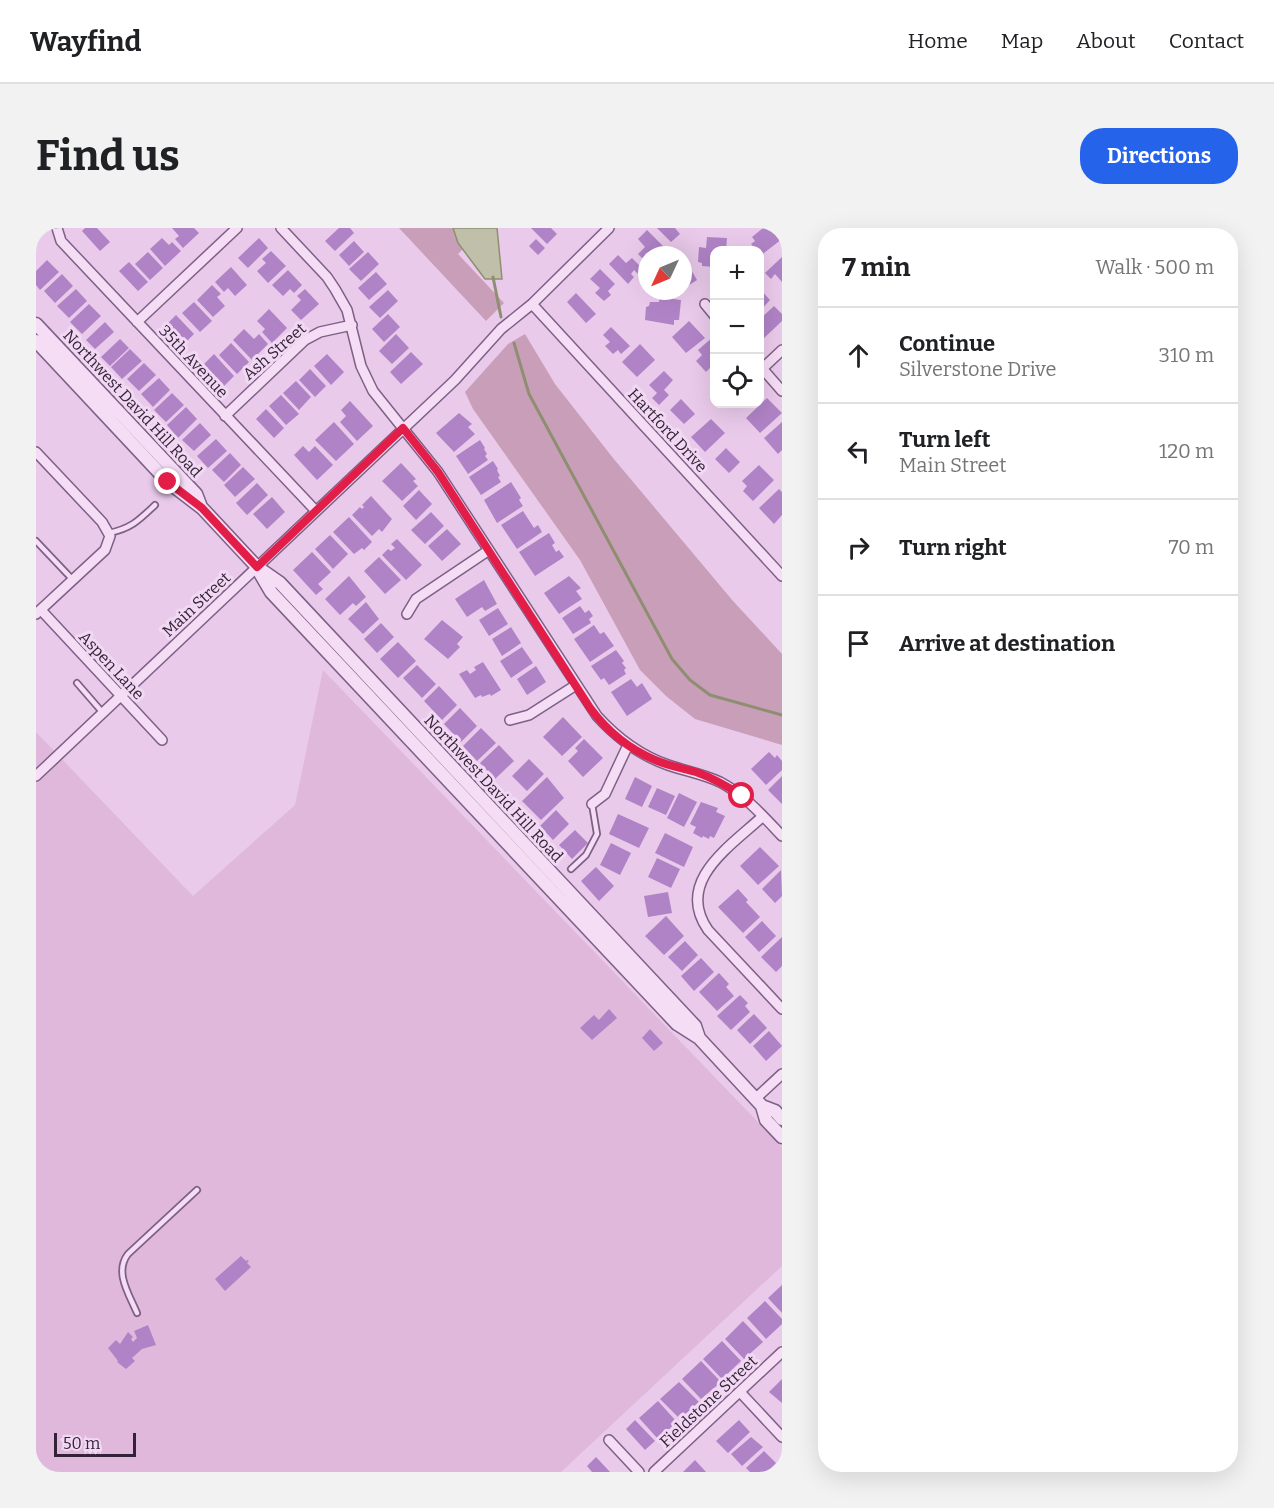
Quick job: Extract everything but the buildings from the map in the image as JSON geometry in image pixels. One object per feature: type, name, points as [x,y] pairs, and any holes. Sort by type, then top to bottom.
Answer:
[{"type":"street","name":"35th Avenue","points":[[57,228],[61,241],[315,511]]},
{"type":"street","points":[[137,322],[237,228]]},
{"type":"street","points":[[281,228],[327,277],[342,301],[351,324],[363,372],[373,391],[438,472],[597,716],[609,730],[628,745],[654,760],[695,772],[719,782],[742,796],[782,836]]},
{"type":"street","name":"Main Street","points":[[36,776],[455,380],[501,329],[532,304],[609,228]]},
{"type":"street","name":"Hartford Drive","points":[[532,304],[782,576]]},
{"type":"street","points":[[705,304],[710,310]]},
{"type":"street","name":"Northwest David Hill Road","points":[[36,324],[196,494],[202,508]]},
{"type":"street","name":"Ash Street","points":[[225,416],[305,340],[320,332],[351,324]]},
{"type":"street","name":"Northwest David Hill Road","points":[[36,341],[168,482],[202,508],[257,567],[271,592],[677,1024],[699,1038],[759,1103],[766,1120],[782,1137]]},
{"type":"street","points":[[764,365],[782,350]]},
{"type":"street","points":[[764,370],[782,391]]},
{"type":"street","points":[[36,452],[102,522],[109,533],[105,550],[38,612]]},
{"type":"street","points":[[407,614],[416,599],[489,550]]},
{"type":"street","name":"Aspen Lane","points":[[38,612],[162,740]]},
{"type":"street","points":[[510,720],[530,715],[576,685]]},
{"type":"street","points":[[592,804],[605,794],[628,745]]},
{"type":"street","points":[[763,816],[708,868],[700,884],[698,902],[700,915],[708,930],[782,1009]]},
{"type":"street","points":[[759,1103],[782,1074]]},
{"type":"street","name":"Northwest David Hill Road","points":[[759,1103],[775,1111],[782,1119]]},
{"type":"street","name":"Fieldstone Street","points":[[654,1472],[782,1352]]},
{"type":"street","points":[[740,1392],[782,1437]]},
{"type":"street","points":[[609,1440],[639,1472]]},
{"type":"lane","points":[[109,533],[133,526],[155,505]]},
{"type":"lane","points":[[36,541],[73,580]]},
{"type":"lane","points":[[77,683],[104,712]]},
{"type":"lane","points":[[571,869],[586,855],[597,834],[592,804]]},
{"type":"lane","points":[[137,1313],[122,1276],[122,1263],[140,1241],[197,1190]]},
{"type":"shaded area","points":[[399,228],[484,228],[458,254],[504,303],[486,321]]},
{"type":"shaded area","points":[[453,228],[497,228],[502,279],[485,279],[458,243]]},
{"type":"shaded area","points":[[525,334],[555,384],[613,458],[733,601],[782,654],[782,745],[695,719],[666,696],[640,670],[580,560],[473,409],[465,392],[508,344]]},
{"type":"shaded area","points":[[323,670],[782,1147],[782,1266],[561,1472],[36,1472],[36,732],[193,896],[295,805]]},
{"type":"waterway","points":[[493,277],[501,317]]},
{"type":"waterway","points":[[514,343],[529,394],[672,659],[690,680],[710,695],[782,715]]},
{"type":"route","points":[[168,482],[202,508],[257,567],[403,428],[438,472],[590,708],[609,730],[628,745],[654,760],[708,777],[742,796]]}]
